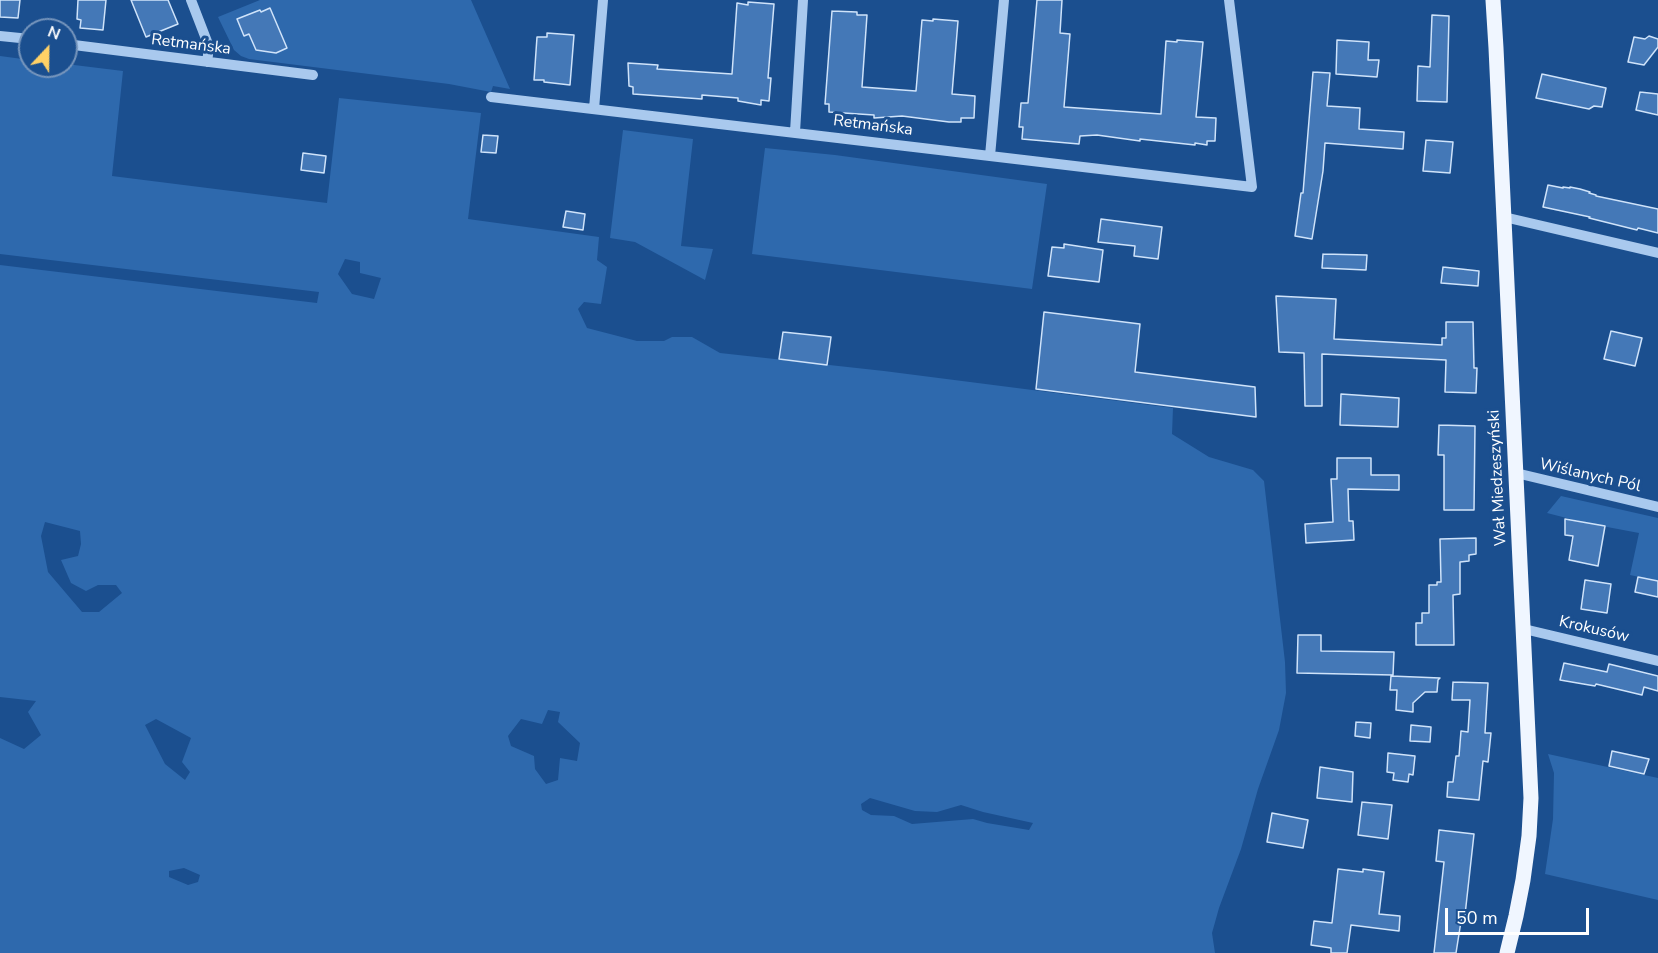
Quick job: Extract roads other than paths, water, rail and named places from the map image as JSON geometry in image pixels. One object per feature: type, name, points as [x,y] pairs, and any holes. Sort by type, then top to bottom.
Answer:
[{"type":"main road","name":"Wał Miedzeszyński","points":[[1493,0],[1530,762],[1530,817],[1522,885],[1507,953]]},
{"type":"street","points":[[191,0],[208,44],[207,62]]},
{"type":"street","points":[[594,109],[603,0]]},
{"type":"street","points":[[795,132],[803,0]]},
{"type":"street","points":[[990,156],[1004,0]]},
{"type":"street","name":"Retmańska","points":[[491,97],[1252,187],[1229,0]]},
{"type":"street","points":[[0,36],[18,38]]},
{"type":"street","name":"Retmańska","points":[[78,46],[313,75]]},
{"type":"street","points":[[1504,217],[1658,253]]},
{"type":"street","name":"Wiślanych Pól","points":[[1516,473],[1658,507]]},
{"type":"street","name":"Krokusów","points":[[1524,629],[1658,660]]}]
